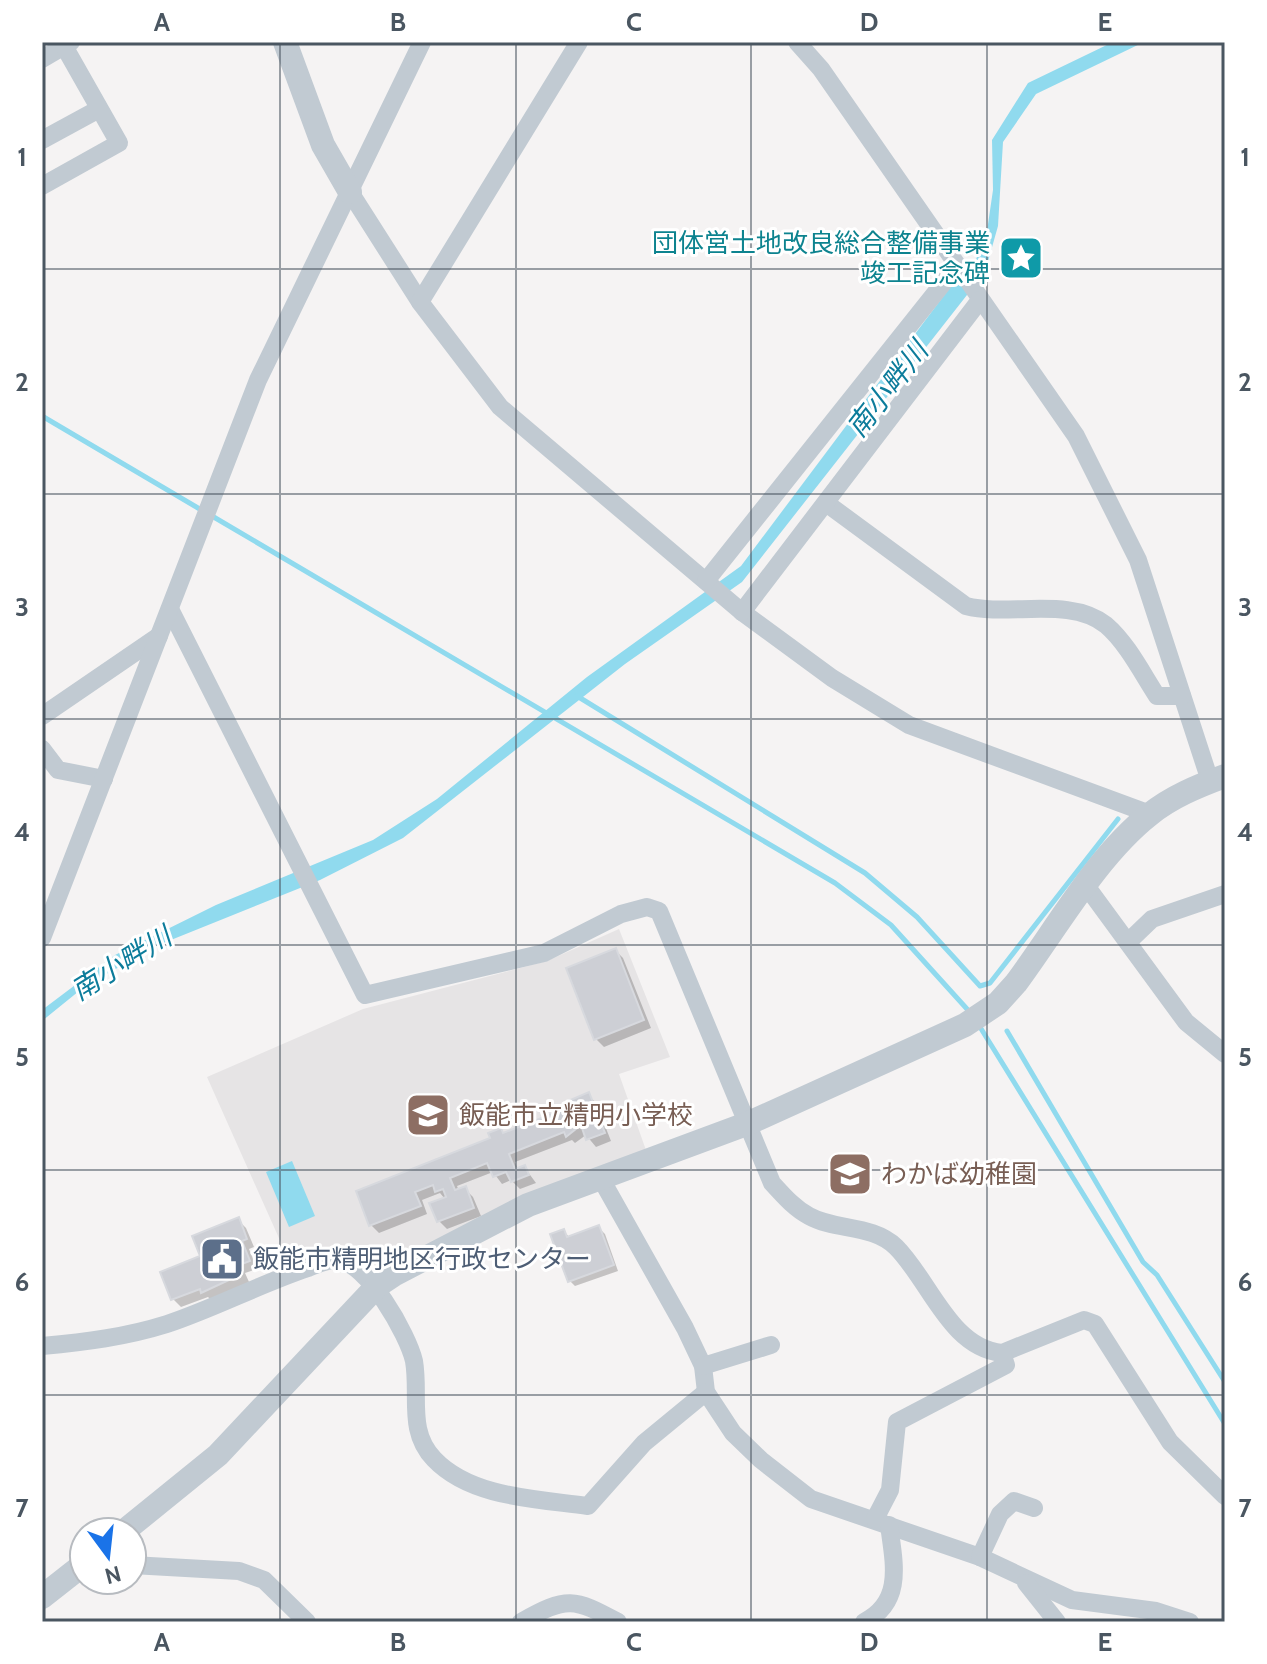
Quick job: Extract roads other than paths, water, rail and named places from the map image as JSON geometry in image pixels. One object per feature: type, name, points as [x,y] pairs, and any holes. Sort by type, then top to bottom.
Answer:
[{"type":"street","points":[[285,42],[323,145],[350,192],[420,302],[500,407],[737,608],[832,678],[909,725],[1150,814]]},
{"type":"street","points":[[42,938],[258,380],[422,42]]},
{"type":"street","points":[[420,302],[579,42]]},
{"type":"street","points":[[143,1516],[218,1455],[265,1409],[377,1286],[505,1216],[600,1177],[749,1123],[965,1025],[992,1007],[1016,983],[1119,843],[1150,814],[1220,781],[1182,696],[1138,560],[1076,436],[957,269],[821,69],[797,42]]},
{"type":"street","points":[[42,59],[68,44],[119,143],[42,186]]},
{"type":"street","points":[[42,140],[99,109]]},
{"type":"street","points":[[708,583],[957,269]]},
{"type":"street","points":[[737,608],[826,503],[978,298]]},
{"type":"street","points":[[826,503],[966,606],[993,611],[1070,611],[1104,623],[1117,636],[1157,696],[1182,696]]},
{"type":"street","points":[[170,609],[365,995],[544,953],[621,914],[647,907],[659,911],[772,1183],[792,1204],[811,1218],[879,1235],[895,1247],[970,1344],[1002,1353],[1072,1323],[1084,1320],[1095,1324],[1170,1442],[1225,1496]]},
{"type":"street","points":[[42,716],[159,636]]},
{"type":"street","points":[[42,749],[58,770],[104,779]]},
{"type":"street","points":[[1087,887],[1186,1022],[1225,1054]]},
{"type":"street","points":[[1128,942],[1152,919],[1225,894]]},
{"type":"street","points":[[600,1177],[703,1366],[706,1392],[733,1433],[761,1460],[811,1499],[980,1557],[1072,1600],[1156,1611],[1190,1622]]},
{"type":"street","points":[[42,1346],[98,1340],[169,1324],[335,1259],[349,1262],[377,1286],[413,1360],[416,1430],[434,1459],[465,1481],[503,1493],[588,1506],[644,1443],[706,1392]]},
{"type":"street","points":[[703,1366],[771,1345]]},
{"type":"street","points":[[864,1622],[880,1614],[893,1591],[896,1577],[882,1522],[890,1490],[897,1422],[1006,1365],[1002,1353]]},
{"type":"street","points":[[980,1557],[1000,1514],[1014,1501],[1034,1508]]},
{"type":"street","points":[[148,1566],[239,1571],[264,1580],[307,1622]]},
{"type":"street","points":[[42,1597],[68,1577]]},
{"type":"street","points":[[1024,1580],[1057,1622]]},
{"type":"street","points":[[521,1622],[555,1605],[579,1601],[618,1622]]},
{"type":"water","name":"南小畔川","points":[[1113,42],[1144,42],[1036,94],[1003,142],[998,226],[985,272],[742,582],[625,664],[403,838],[320,880],[156,946],[84,987],[42,1021],[42,1010],[115,955],[216,905],[373,840],[437,799],[587,677],[741,566],[954,282],[975,262],[987,231],[993,190],[992,140],[1028,83]]},
{"type":"water","points":[[292,1161],[315,1216],[289,1227],[266,1172]]},
{"type":"waterway","points":[[42,416],[203,511]]},
{"type":"waterway","points":[[212,516],[835,883],[891,925],[967,1009]]},
{"type":"waterway","points":[[577,696],[865,873],[917,917],[980,986],[990,983],[1118,819]]},
{"type":"waterway","points":[[980,1027],[1225,1424]]},
{"type":"waterway","points":[[1007,1031],[1143,1262],[1157,1275],[1225,1382]]},
{"type":"place","name":"団体営土地改良総合整備事業 竣工記念碑","points":[[1021,258]]},
{"type":"place","name":"飯能市立精明小学校","points":[[428,1115]]},
{"type":"place","name":"わかば幼稚園","points":[[850,1174]]},
{"type":"place","name":"飯能市精明地区行政センター","points":[[222,1259]]}]
